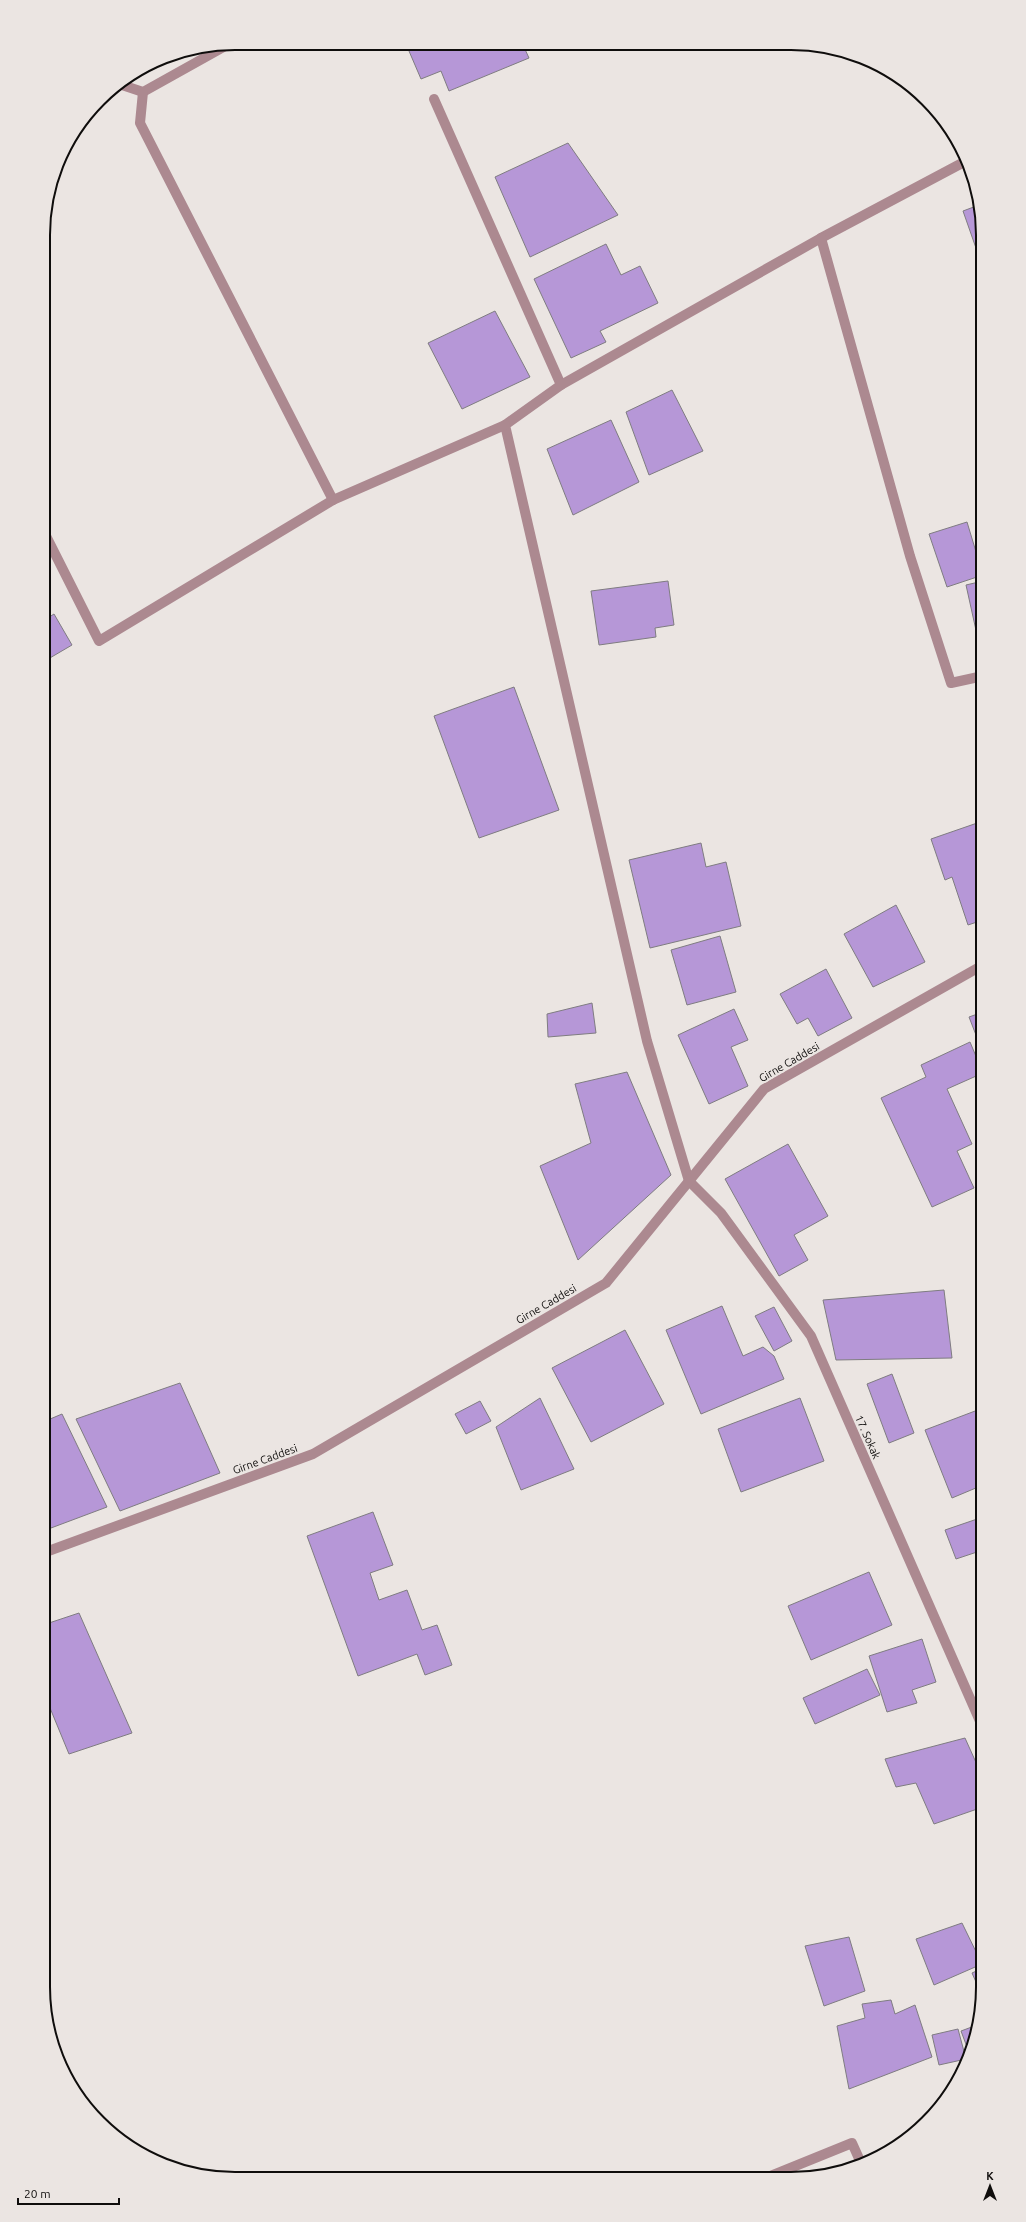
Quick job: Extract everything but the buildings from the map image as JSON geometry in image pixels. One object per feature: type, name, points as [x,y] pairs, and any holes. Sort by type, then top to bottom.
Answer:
[{"type":"street","points":[[125,86],[143,92],[216,51]]},
{"type":"street","points":[[143,92],[140,123],[333,500]]},
{"type":"street","points":[[434,99],[560,385]]},
{"type":"street","points":[[50,544],[99,641],[333,500],[505,425],[560,385],[821,238],[962,163]]},
{"type":"street","points":[[821,238],[910,556],[951,684],[976,678]]},
{"type":"street","points":[[505,425],[647,1041],[689,1182]]},
{"type":"street","name":"Girne Caddesi","points":[[50,1549],[313,1454],[606,1283],[764,1089],[976,969]]},
{"type":"street","name":"17. Sokak","points":[[689,1182],[721,1213],[811,1336],[976,1712]]},
{"type":"street","points":[[780,2172],[852,2143],[859,2159]]}]
